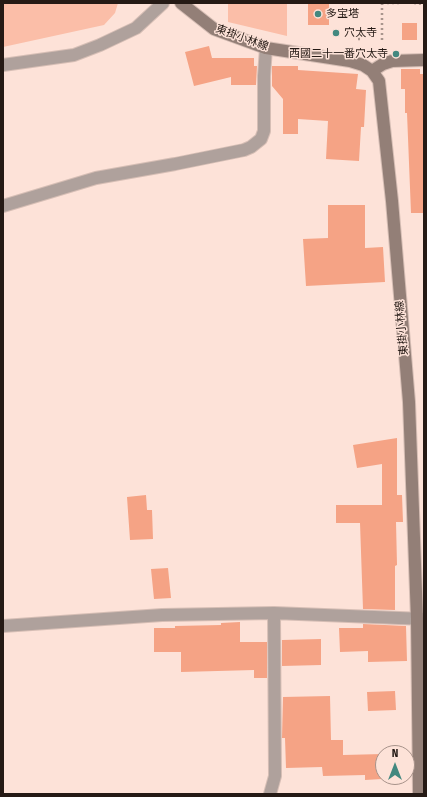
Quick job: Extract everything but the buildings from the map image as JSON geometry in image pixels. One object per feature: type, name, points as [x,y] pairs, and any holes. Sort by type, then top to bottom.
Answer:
[{"type":"main road","name":"東掛小林線","points":[[181,3],[214,29],[266,48],[350,61],[363,65],[372,71],[379,81],[409,402],[421,619],[419,794]]},
{"type":"main road","points":[[372,71],[392,60],[424,60]]},
{"type":"street","points":[[3,65],[74,55],[100,45],[136,28],[163,3]]},
{"type":"street","points":[[3,206],[96,178],[175,164],[244,150],[251,147],[261,139],[264,131],[264,76],[266,48]]},
{"type":"street","points":[[270,794],[275,776],[274,613]]},
{"type":"street","points":[[3,626],[162,615],[274,613],[421,619]]},
{"type":"path","points":[[382,41],[382,3],[400,3]]},
{"type":"path","points":[[414,3],[424,4]]},
{"type":"shaded area","points":[[3,3],[118,3],[115,13],[104,25],[3,47]]},
{"type":"shaded area","points":[[228,3],[287,3],[287,36],[228,22]]},
{"type":"place","name":"多宝塔","points":[[318,14]]},
{"type":"place","name":"穴太寺","points":[[336,33]]},
{"type":"place","name":"西國二十一番穴太寺","points":[[396,54]]}]
